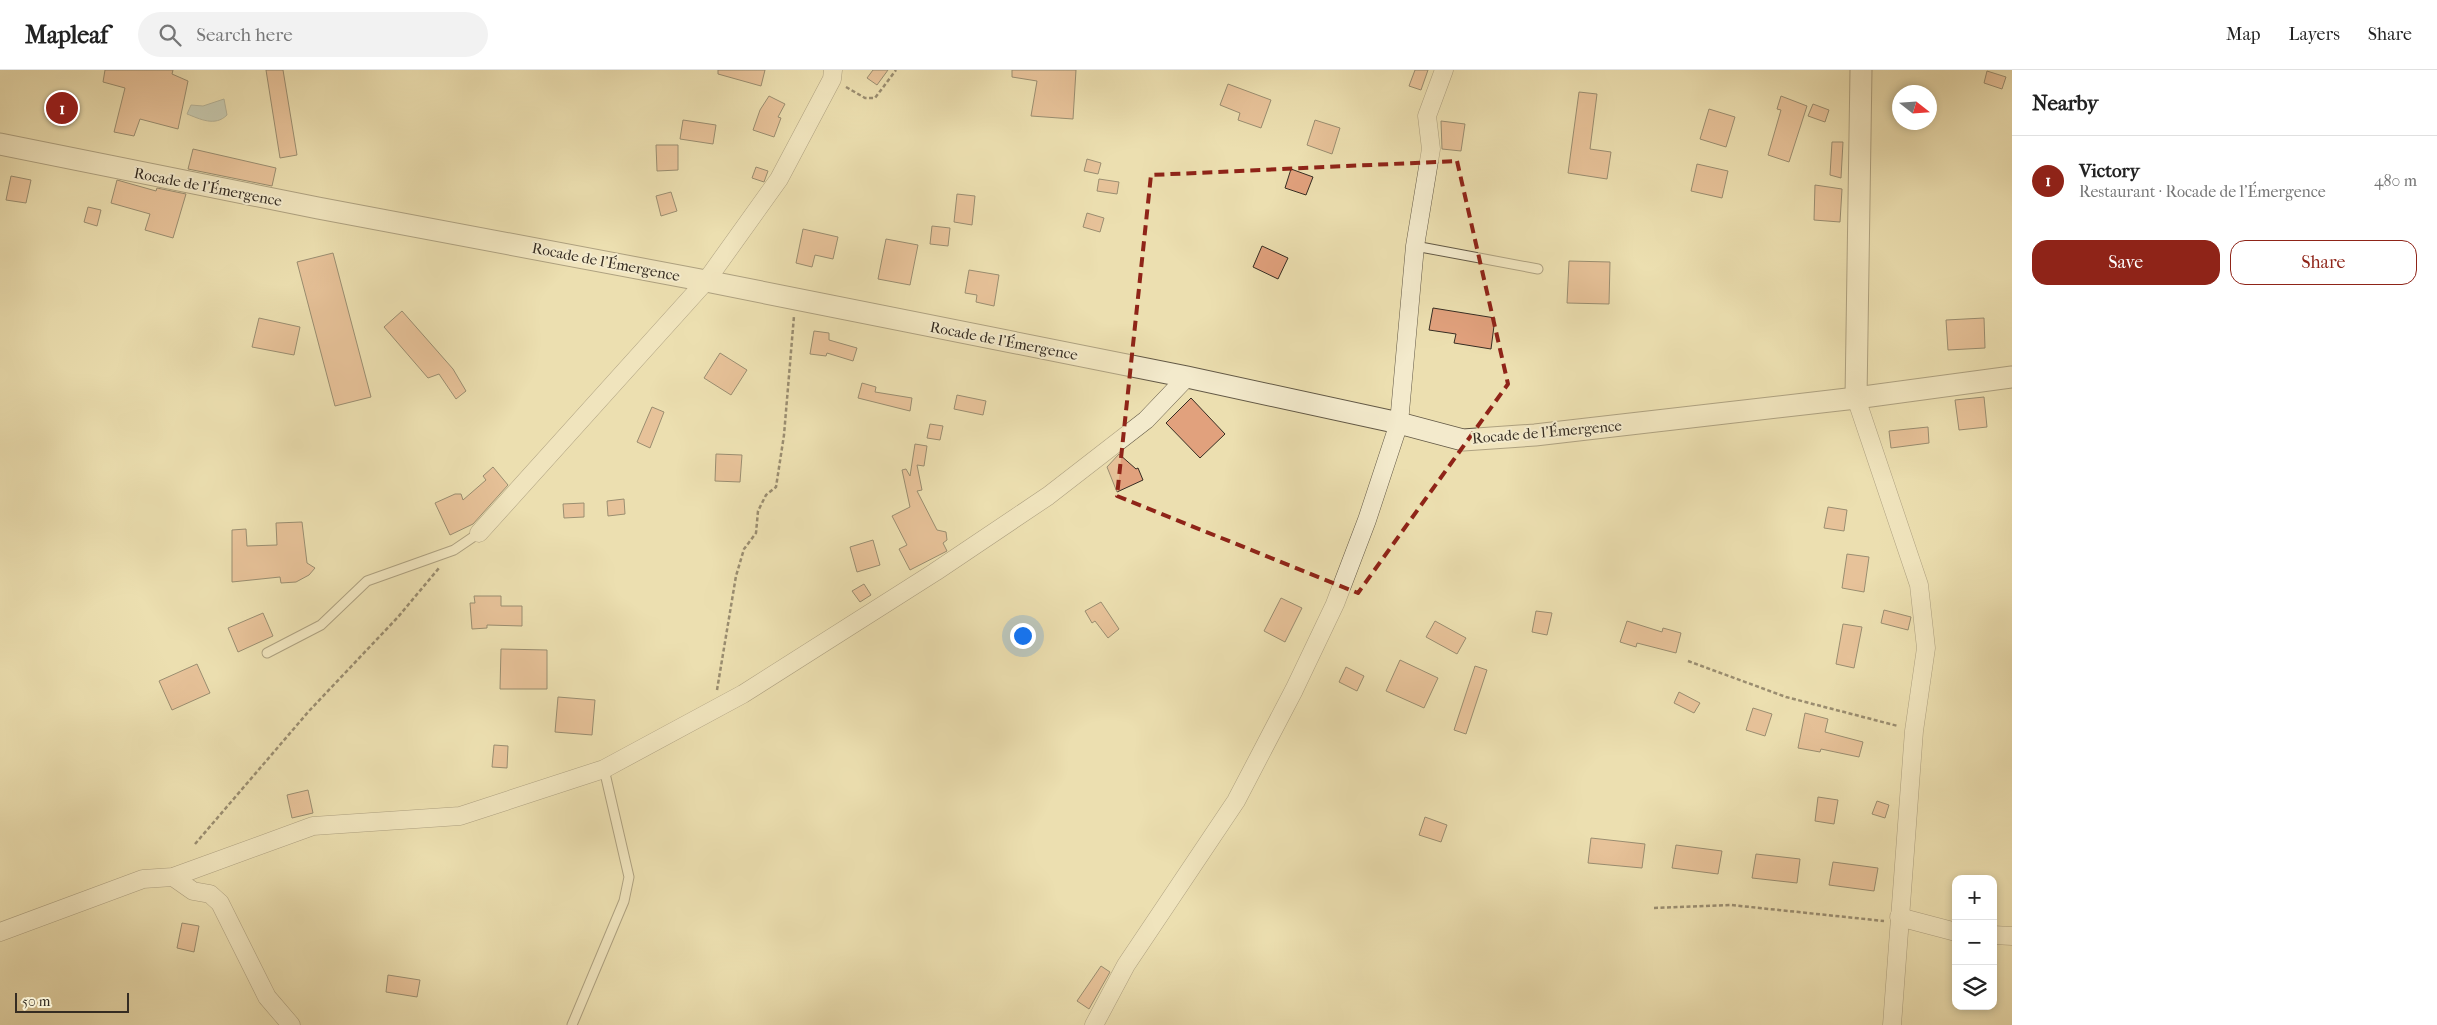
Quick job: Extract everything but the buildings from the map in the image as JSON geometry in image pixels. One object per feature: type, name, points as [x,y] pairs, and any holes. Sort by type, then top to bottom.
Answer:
[{"type":"street","points":[[1094,1025],[1126,965],[1236,801],[1294,690],[1335,604],[1399,423],[1415,246],[1431,149],[1427,116],[1444,70]]},
{"type":"street","points":[[1861,70],[1856,398],[1919,585],[1926,648],[1914,731],[1892,1025]]},
{"type":"street","points":[[479,533],[706,281],[779,179],[833,75]]},
{"type":"street","name":"Rocade de l'Émergence","points":[[0,144],[298,205],[706,281],[1187,376],[1399,423],[1463,440],[1544,434],[1856,398],[2012,377]]},
{"type":"street","points":[[0,932],[144,879],[173,877],[313,826],[460,816],[604,769],[744,694],[936,572],[1048,496],[1146,420],[1187,376]]},
{"type":"street","points":[[173,877],[193,891],[210,894],[220,903],[267,997],[291,1025]]},
{"type":"street","points":[[1899,920],[1952,931]]},
{"type":"street","points":[[1997,935],[2012,936]]},
{"type":"lane","points":[[1415,246],[1538,269]]},
{"type":"lane","points":[[267,653],[321,625],[367,581],[454,550],[479,533]]},
{"type":"lane","points":[[572,1025],[624,901],[629,877],[604,769]]},
{"type":"path","points":[[833,75],[865,98],[875,98],[896,70]]},
{"type":"path","points":[[714,710],[736,576],[744,548],[756,533],[758,510],[766,495],[776,487],[784,435],[796,300]]},
{"type":"path","points":[[195,844],[309,710],[398,617],[454,550]]},
{"type":"path","points":[[1688,661],[1786,697],[1914,731]]},
{"type":"path","points":[[1654,908],[1731,906],[1899,920]]},
{"type":"highlighted area","points":[[1457,161],[1508,384],[1358,593],[1117,496],[1151,175]]},
{"type":"water","points":[[224,99],[227,115],[218,121],[207,121],[187,114],[191,105],[203,106]]},
{"type":"place","name":"Victory","points":[[62,108]]}]
